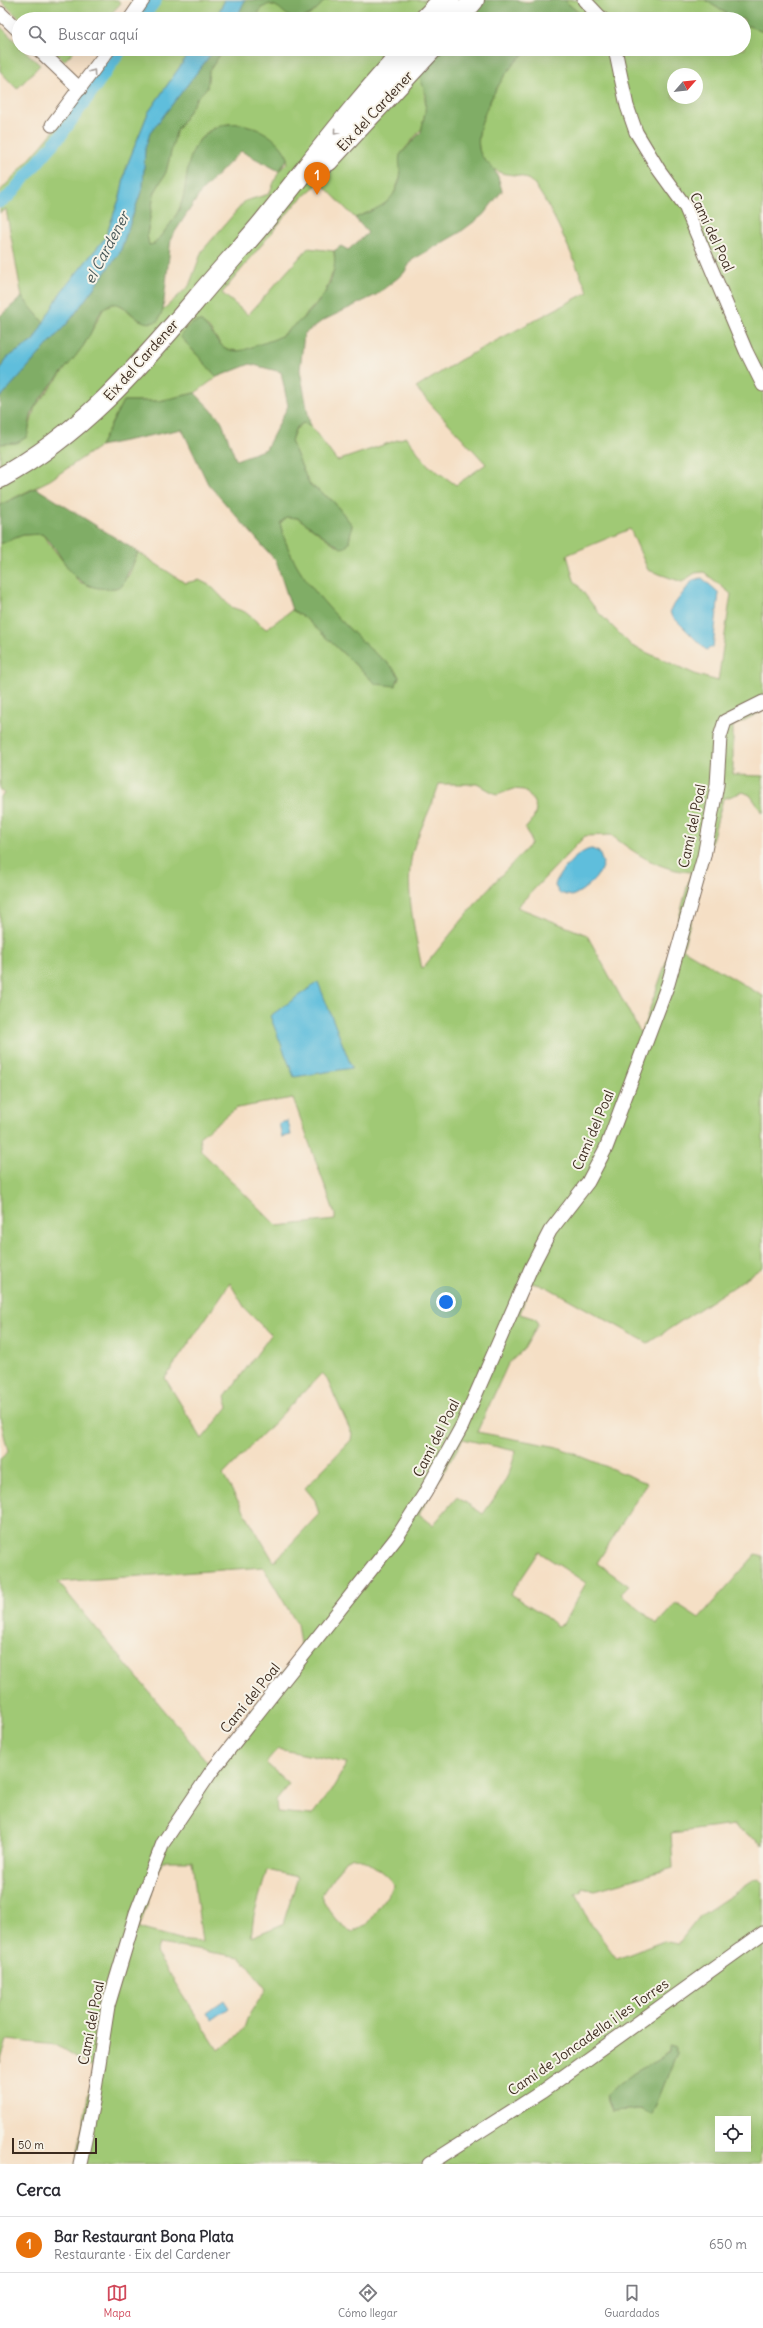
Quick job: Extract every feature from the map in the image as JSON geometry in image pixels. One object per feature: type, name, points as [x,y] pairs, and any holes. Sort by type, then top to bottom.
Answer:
[{"type":"main road","points":[[440,12],[450,0]]},
{"type":"main road","points":[[464,12],[474,0]]},
{"type":"main road","name":"Eix del Cardener","points":[[0,478],[60,440],[108,398],[162,340],[264,221],[301,173],[399,56]]},
{"type":"main road","name":"Eix del Cardener","points":[[264,221],[320,171],[425,56]]},
{"type":"street","points":[[135,12],[143,0]]},
{"type":"street","points":[[429,12],[440,0]]},
{"type":"street","points":[[451,12],[460,0]]},
{"type":"street","points":[[584,0],[595,12]]},
{"type":"street","points":[[0,13],[12,24]]},
{"type":"street","points":[[45,56],[80,89]]},
{"type":"street","points":[[52,125],[104,56]]},
{"type":"street","points":[[368,117],[376,98],[412,56]]},
{"type":"street","name":"Camí del Poal","points":[[616,56],[627,106],[636,132],[659,170],[685,206],[746,350],[763,385]]},
{"type":"street","name":"Camí del Poal","points":[[80,2164],[93,2102],[108,2006],[136,1912],[163,1843],[211,1772],[397,1537],[425,1493],[462,1426],[550,1231],[588,1182],[606,1148],[668,984],[704,856],[717,785],[720,737],[726,721],[763,702]]},
{"type":"street","name":"Camí de Joncadella i les Torres","points":[[429,2164],[543,2091],[763,1933]]},
{"type":"green space","points":[[0,0],[118,0],[121,3],[113,12],[13,12]]},
{"type":"green space","points":[[151,0],[225,0],[219,12],[143,12]]},
{"type":"green space","points":[[245,0],[325,0],[313,12],[283,12],[269,4],[260,9],[259,12],[239,12]]},
{"type":"green space","points":[[325,0],[485,0],[474,12],[314,12]]},
{"type":"green space","points":[[485,0],[514,0],[528,2],[536,0],[567,0],[566,2],[578,12],[474,12]]},
{"type":"green space","points":[[567,0],[705,0],[724,12],[578,12],[566,2]]},
{"type":"green space","points":[[705,0],[763,0],[763,32],[751,27],[751,12],[724,12]]},
{"type":"green space","points":[[265,5],[273,5],[285,12],[259,12],[260,9]]},
{"type":"green space","points":[[0,26],[12,38],[12,56],[30,56],[40,65],[17,89],[0,71]]},
{"type":"green space","points":[[751,27],[763,32],[763,711],[733,726],[733,775],[763,776],[763,813],[750,795],[743,792],[723,799],[683,949],[763,996],[763,1267],[648,1343],[545,1286],[530,1283],[520,1314],[536,1319],[538,1325],[524,1349],[508,1364],[477,1432],[558,1447],[647,1483],[597,1563],[629,1586],[621,1594],[657,1624],[676,1603],[699,1618],[756,1554],[763,1556],[763,1845],[734,1825],[671,1833],[673,1868],[595,1890],[582,1887],[581,1892],[576,1894],[591,1924],[617,1959],[664,1941],[678,1944],[700,1916],[753,1881],[758,1879],[763,1882],[763,2144],[760,2164],[76,2164],[93,2068],[56,2045],[7,2040],[0,2063],[0,1459],[8,1452],[0,1417],[0,797],[4,794],[0,788],[0,544],[23,535],[42,534],[79,582],[91,586],[116,588],[129,575],[138,552],[185,583],[199,580],[211,586],[231,607],[245,612],[266,629],[292,610],[304,617],[376,684],[398,682],[399,677],[393,668],[373,652],[328,607],[315,592],[293,559],[280,523],[287,517],[298,518],[337,546],[349,542],[352,525],[333,501],[309,484],[291,441],[295,430],[303,423],[310,425],[337,461],[406,437],[428,465],[456,485],[486,464],[416,388],[460,360],[588,292],[558,225],[537,188],[526,178],[504,174],[494,169],[484,160],[481,154],[479,148],[479,136],[482,123],[487,108],[502,79],[521,56],[751,56]],"holes":[[[630,529],[648,570],[682,582],[695,573],[704,572],[731,594],[718,681],[697,675],[632,646],[598,612],[574,580],[567,555]],[[439,784],[478,784],[497,795],[513,789],[524,790],[533,801],[536,810],[533,818],[525,829],[530,837],[531,844],[486,891],[422,969],[411,906],[411,858],[415,844]],[[611,835],[648,860],[679,871],[691,872],[672,945],[641,1034],[587,935],[517,907],[585,836]],[[293,1098],[335,1214],[335,1220],[277,1226],[201,1151],[199,1137],[237,1108]],[[230,1283],[246,1310],[271,1335],[225,1397],[228,1407],[202,1439],[165,1378]],[[322,1373],[326,1377],[352,1434],[351,1440],[305,1488],[315,1500],[319,1514],[274,1562],[223,1475]],[[463,1439],[515,1451],[511,1468],[507,1476],[483,1514],[457,1497],[433,1525],[419,1514]],[[539,1552],[586,1583],[563,1624],[557,1626],[541,1613],[511,1594]],[[263,1567],[297,1624],[301,1651],[209,1764],[58,1582]],[[278,1749],[347,1763],[334,1786],[312,1815],[277,1812],[276,1800],[289,1784],[266,1763]],[[353,1857],[363,1860],[387,1877],[394,1886],[366,1925],[353,1932],[338,1922],[330,1912],[321,1896],[344,1862]],[[162,1861],[192,1861],[202,1942],[187,1941],[139,1928]],[[267,1870],[298,1877],[283,1924],[251,1937],[254,1915]],[[159,1944],[240,1957],[266,1989],[247,2019],[244,2028],[237,2037],[218,2050],[156,1953]],[[670,2045],[677,2052],[652,2115],[641,2109],[612,2111],[606,2097],[634,2073],[661,2058],[670,2050]]]},
{"type":"green space","points":[[59,56],[69,56],[64,61]]},
{"type":"green space","points":[[112,56],[187,56],[148,113],[126,168],[120,197],[105,238],[84,264],[44,323],[22,297],[6,209],[0,213],[0,191],[61,122]]},
{"type":"green space","points":[[210,56],[219,56],[209,71],[207,88],[197,98],[176,132],[166,172],[154,194],[147,235],[149,245],[154,244],[178,212],[184,195],[191,156],[195,147],[207,133],[222,125],[240,124],[249,126],[267,134],[277,142],[288,158],[279,171],[241,151],[201,192],[171,238],[163,310],[158,321],[150,323],[144,322],[118,304],[107,306],[100,313],[82,347],[34,408],[31,415],[27,437],[17,443],[0,444],[0,398],[71,319],[120,252],[143,186],[145,149],[150,133]]},
{"type":"green space","points":[[219,56],[439,56],[424,90],[426,108],[422,128],[400,155],[401,176],[392,198],[381,207],[355,218],[320,182],[296,203],[222,293],[248,315],[308,248],[334,251],[335,266],[324,295],[298,323],[278,338],[244,351],[229,350],[221,345],[209,328],[200,321],[180,336],[217,377],[195,393],[159,401],[123,401],[100,446],[50,480],[0,505],[0,444],[28,432],[35,407],[84,345],[104,308],[114,303],[119,304],[139,320],[158,321],[163,310],[189,286],[202,251],[245,201],[269,194],[279,171],[287,163],[288,158],[277,143],[272,138],[255,128],[245,125],[227,124],[214,128],[204,135],[197,143],[190,163],[183,197],[178,212],[154,244],[149,245],[147,235],[154,194],[166,172],[176,132],[197,98],[207,88],[209,71]]},
{"type":"green space","points":[[436,56],[521,56],[502,79],[486,109],[481,124],[479,137],[480,152],[483,158],[496,173],[502,191],[483,215],[459,233],[412,260],[404,273],[376,295],[322,321],[304,334],[300,370],[310,425],[303,423],[295,429],[291,441],[309,484],[333,501],[352,525],[349,542],[346,547],[341,548],[298,518],[287,517],[280,523],[293,559],[303,576],[341,620],[372,651],[393,668],[399,677],[395,686],[376,684],[304,617],[292,610],[276,561],[208,484],[182,429],[100,446],[123,401],[159,401],[195,393],[221,420],[236,460],[266,449],[288,406],[281,372],[250,364],[217,377],[180,336],[191,324],[200,321],[225,348],[234,351],[241,351],[281,336],[309,312],[324,294],[329,284],[335,263],[334,251],[341,246],[348,250],[368,233],[355,218],[378,208],[394,194],[400,175],[400,155],[421,132],[425,113],[426,95],[419,74]]},
{"type":"green space","points":[[22,297],[44,323],[33,341],[7,358],[0,370],[0,316]]},
{"type":"green space","points":[[36,488],[138,552],[122,586],[116,588],[98,588],[87,585],[79,580],[66,566],[56,549],[42,534],[23,535],[0,544],[0,505]]},
{"type":"green space","points":[[670,2045],[676,2047],[677,2052],[652,2115],[641,2109],[612,2111],[606,2094],[634,2073],[661,2058],[670,2051]]},
{"type":"water","points":[[225,0],[245,0],[239,12],[219,12]]},
{"type":"water","name":"el Cardener","points":[[187,56],[210,56],[150,133],[145,149],[143,186],[120,252],[71,319],[0,398],[0,370],[7,358],[33,341],[61,292],[105,238],[120,197],[126,168],[148,113]]},
{"type":"water","points":[[702,578],[719,593],[713,647],[706,650],[671,615],[670,610],[693,580]]},
{"type":"water","points":[[592,849],[599,852],[603,863],[599,874],[587,887],[572,896],[559,893],[555,886],[556,881],[564,869],[581,853]]},
{"type":"water","points":[[318,982],[352,1068],[294,1077],[270,1016]]},
{"type":"water","points":[[288,1121],[291,1135],[282,1137],[279,1123]]},
{"type":"water","points":[[224,2000],[229,2008],[212,2020],[207,2012]]},
{"type":"waterway","points":[[147,12],[156,0]]},
{"type":"waterway","points":[[0,202],[9,196],[62,134],[117,56]]},
{"type":"place","name":"Bar Restaurant Bona Plata","points":[[317,195]]}]
